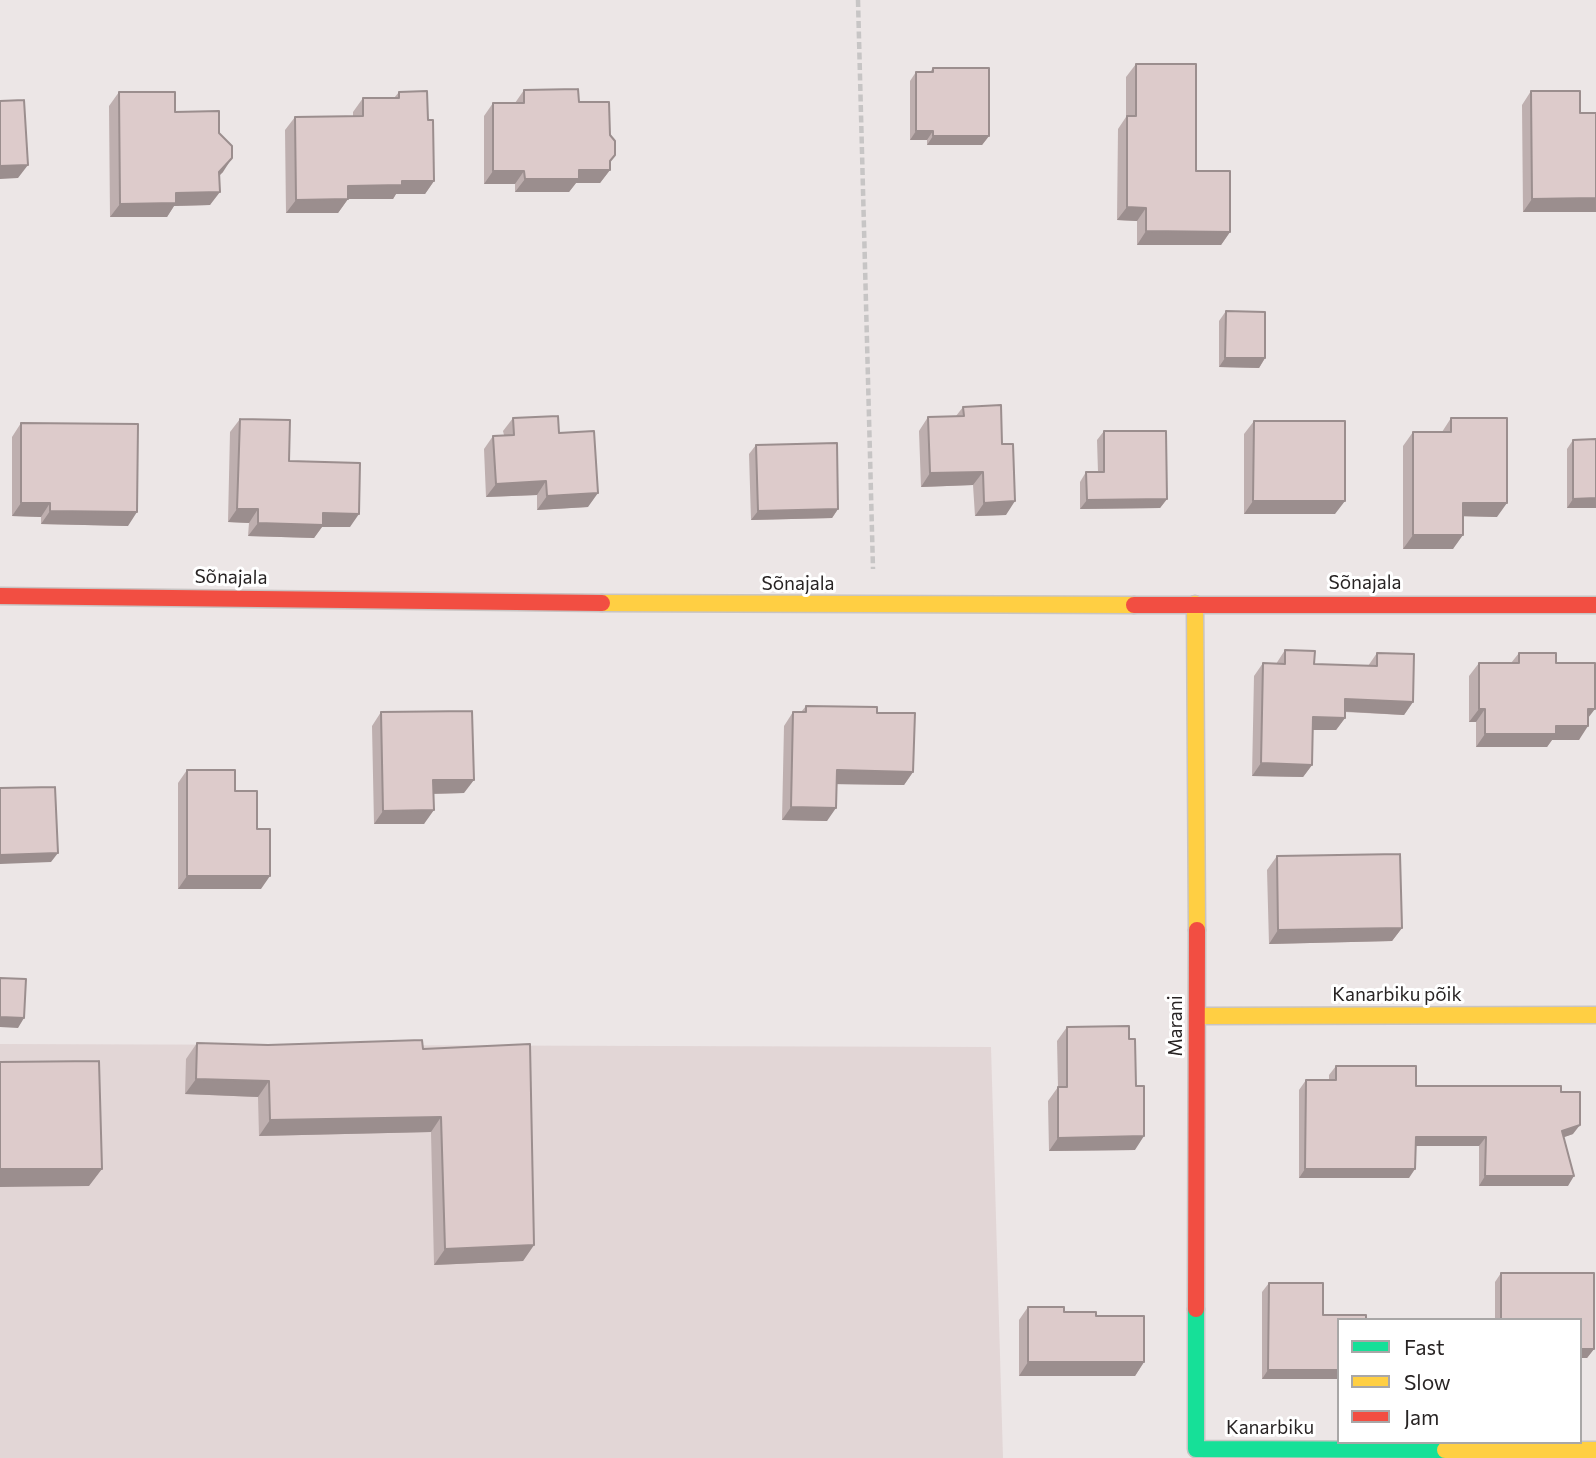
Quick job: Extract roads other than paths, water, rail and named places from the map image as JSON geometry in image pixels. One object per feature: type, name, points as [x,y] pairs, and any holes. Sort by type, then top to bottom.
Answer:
[{"type":"street","name":"Sõnajala","points":[[0,596],[874,605],[1596,605]]},
{"type":"street","name":"Marani","points":[[1195,604],[1196,1449]]},
{"type":"street","name":"Kanarbiku põik","points":[[1197,1016],[1596,1015]]},
{"type":"street","name":"Kanarbiku","points":[[1196,1449],[1596,1450]]}]
